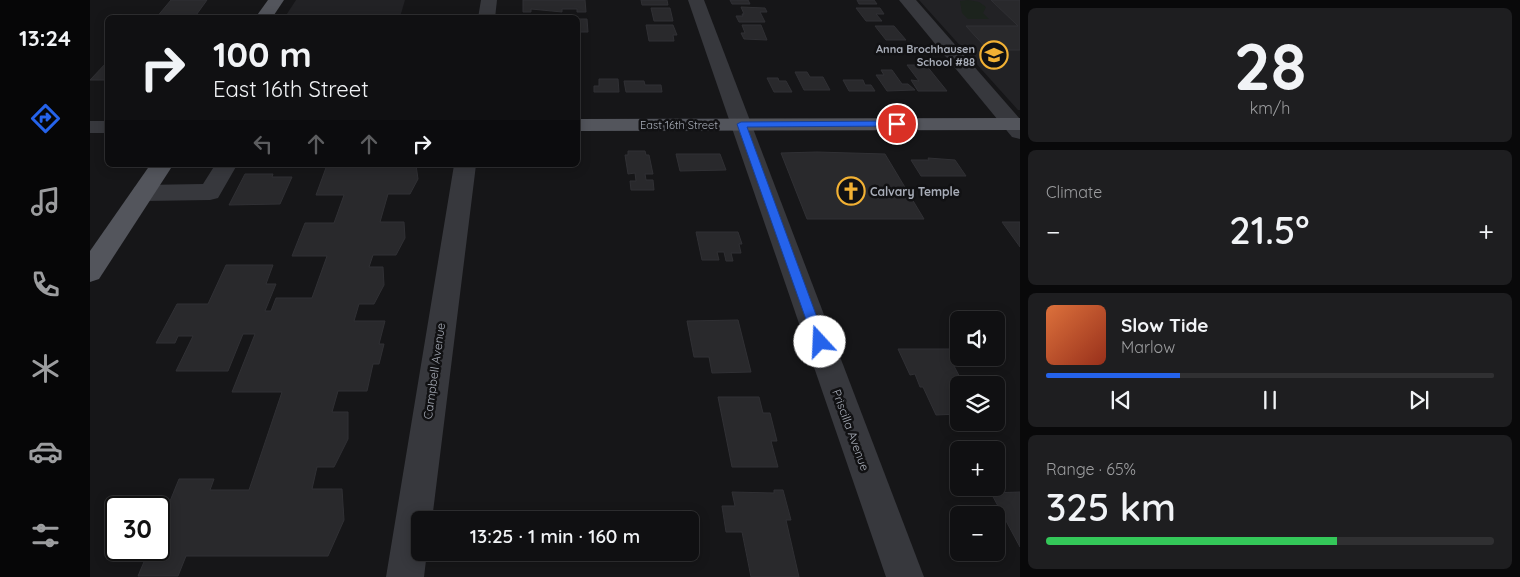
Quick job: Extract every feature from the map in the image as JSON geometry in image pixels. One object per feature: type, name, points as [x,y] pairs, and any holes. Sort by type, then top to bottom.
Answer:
[{"type":"main road","points":[[265,15],[276,0]]},
{"type":"main road","name":"East 16th Street","points":[[580,125],[1018,126]]},
{"type":"main road","points":[[90,272],[161,167]]},
{"type":"street","points":[[486,15],[488,0]]},
{"type":"street","name":"Priscilla Avenue","points":[[696,0],[905,577]]},
{"type":"street","points":[[906,0],[1018,126]]},
{"type":"street","points":[[90,127],[105,126]]},
{"type":"street","points":[[143,193],[210,192],[225,167]]},
{"type":"street","name":"Campbell Avenue","points":[[404,577],[464,167]]},
{"type":"shaded area","points":[[296,0],[405,0],[401,15],[286,15]]},
{"type":"shaded area","name":"Anna Brochhausen School #88","points":[[919,0],[1020,0],[1020,110],[1018,110]]},
{"type":"shaded area","points":[[960,1],[979,2],[986,7],[983,13],[989,19],[968,19],[962,13]]},
{"type":"building","points":[[171,0],[207,0],[196,15],[158,15]]},
{"type":"building","points":[[523,0],[585,0],[586,12],[577,12],[577,9],[562,9],[562,12],[531,9],[531,12],[523,12]]},
{"type":"building","points":[[641,0],[667,0],[668,5],[642,5]]},
{"type":"building","points":[[730,0],[748,0],[750,4],[732,4]]},
{"type":"building","points":[[857,0],[874,0],[877,4],[859,4]]},
{"type":"building","points":[[991,0],[1020,0],[1020,50],[988,50],[966,26],[1018,26]]},
{"type":"building","points":[[741,7],[765,8],[767,12],[760,12],[765,22],[739,22],[736,16],[743,16],[742,14],[744,14]]},
{"type":"building","points":[[651,8],[670,8],[673,21],[654,21]]},
{"type":"building","points":[[856,8],[880,8],[884,14],[876,14],[882,21],[866,21]]},
{"type":"building","points":[[580,19],[587,19],[588,32],[580,32]]},
{"type":"building","points":[[646,25],[673,25],[677,35],[673,35],[674,41],[649,41]]},
{"type":"building","points":[[742,25],[761,25],[767,40],[744,39],[741,33],[745,33]]},
{"type":"building","points":[[875,26],[894,26],[906,40],[886,40]]},
{"type":"building","points":[[105,64],[105,80],[90,80]]},
{"type":"building","points":[[907,65],[926,65],[947,91],[918,91],[911,80],[919,81]]},
{"type":"building","points":[[881,70],[892,70],[902,84],[908,84],[915,90],[887,91],[876,75],[884,75]]},
{"type":"building","points":[[795,72],[807,72],[810,77],[823,77],[830,90],[804,90]]},
{"type":"building","points":[[767,78],[778,78],[779,81],[786,81],[792,92],[774,92]]},
{"type":"building","points":[[599,79],[618,79],[619,92],[594,92],[594,86],[599,86]]},
{"type":"building","points":[[843,80],[863,80],[865,85],[871,85],[875,91],[849,91]]},
{"type":"building","points":[[624,81],[644,81],[645,85],[661,85],[662,92],[626,92]]},
{"type":"building","points":[[628,151],[645,151],[646,155],[649,155],[653,174],[645,174],[646,180],[653,180],[654,190],[631,190],[630,181],[636,181],[635,173],[628,174],[625,155],[628,155]]},
{"type":"building","name":"Calvary Temple","points":[[781,153],[885,154],[924,219],[807,219]]},
{"type":"building","points":[[676,154],[720,154],[726,170],[680,171]]},
{"type":"building","points":[[928,158],[955,160],[966,176],[921,176],[911,160],[929,160]]},
{"type":"building","points":[[326,167],[416,167],[418,179],[410,194],[388,194],[380,222],[404,222],[405,238],[396,255],[373,255],[369,267],[383,267],[384,285],[374,304],[359,304],[354,321],[385,321],[379,344],[384,344],[379,364],[373,364],[367,391],[338,391],[332,412],[348,412],[348,439],[334,467],[317,467],[312,489],[342,489],[344,520],[328,556],[186,556],[178,576],[138,576],[144,561],[170,561],[170,501],[179,479],[214,479],[210,490],[249,490],[282,392],[232,392],[255,334],[243,334],[228,371],[176,371],[193,336],[178,336],[175,343],[156,343],[177,304],[208,304],[226,265],[273,265],[266,284],[276,284],[265,311],[271,311],[276,298],[312,298],[327,256],[292,256],[305,223],[334,223],[344,195],[316,195]]},
{"type":"building","points":[[245,174],[273,174],[272,177],[292,177],[280,204],[229,205]]},
{"type":"building","points":[[1002,222],[1020,222],[1020,247]]},
{"type":"building","points":[[696,232],[738,232],[742,244],[739,244],[741,253],[731,253],[733,261],[726,261],[724,252],[717,252],[719,260],[702,260]]},
{"type":"building","points":[[738,320],[751,372],[712,373],[709,357],[694,357],[687,321]]},
{"type":"building","points":[[898,349],[950,349],[950,366],[954,366],[959,376],[950,376],[950,414],[936,415],[915,374],[910,375]]},
{"type":"building","points":[[718,397],[759,397],[763,413],[770,413],[777,441],[771,441],[778,467],[732,467]]},
{"type":"building","points":[[774,490],[783,490],[791,520],[786,520],[799,577],[751,577],[742,532],[726,532],[722,506],[735,506],[732,492],[774,493]]},
{"type":"building","points":[[1020,492],[1020,547],[1005,519],[1005,506],[998,506],[993,496],[1005,496],[1005,493]]},
{"type":"place","name":"Anna Brochhausen School #88","points":[[994,55]]},
{"type":"place","name":"Calvary Temple","points":[[851,191]]},
{"type":"route","points":[[820,342],[741,124],[897,124]]}]
